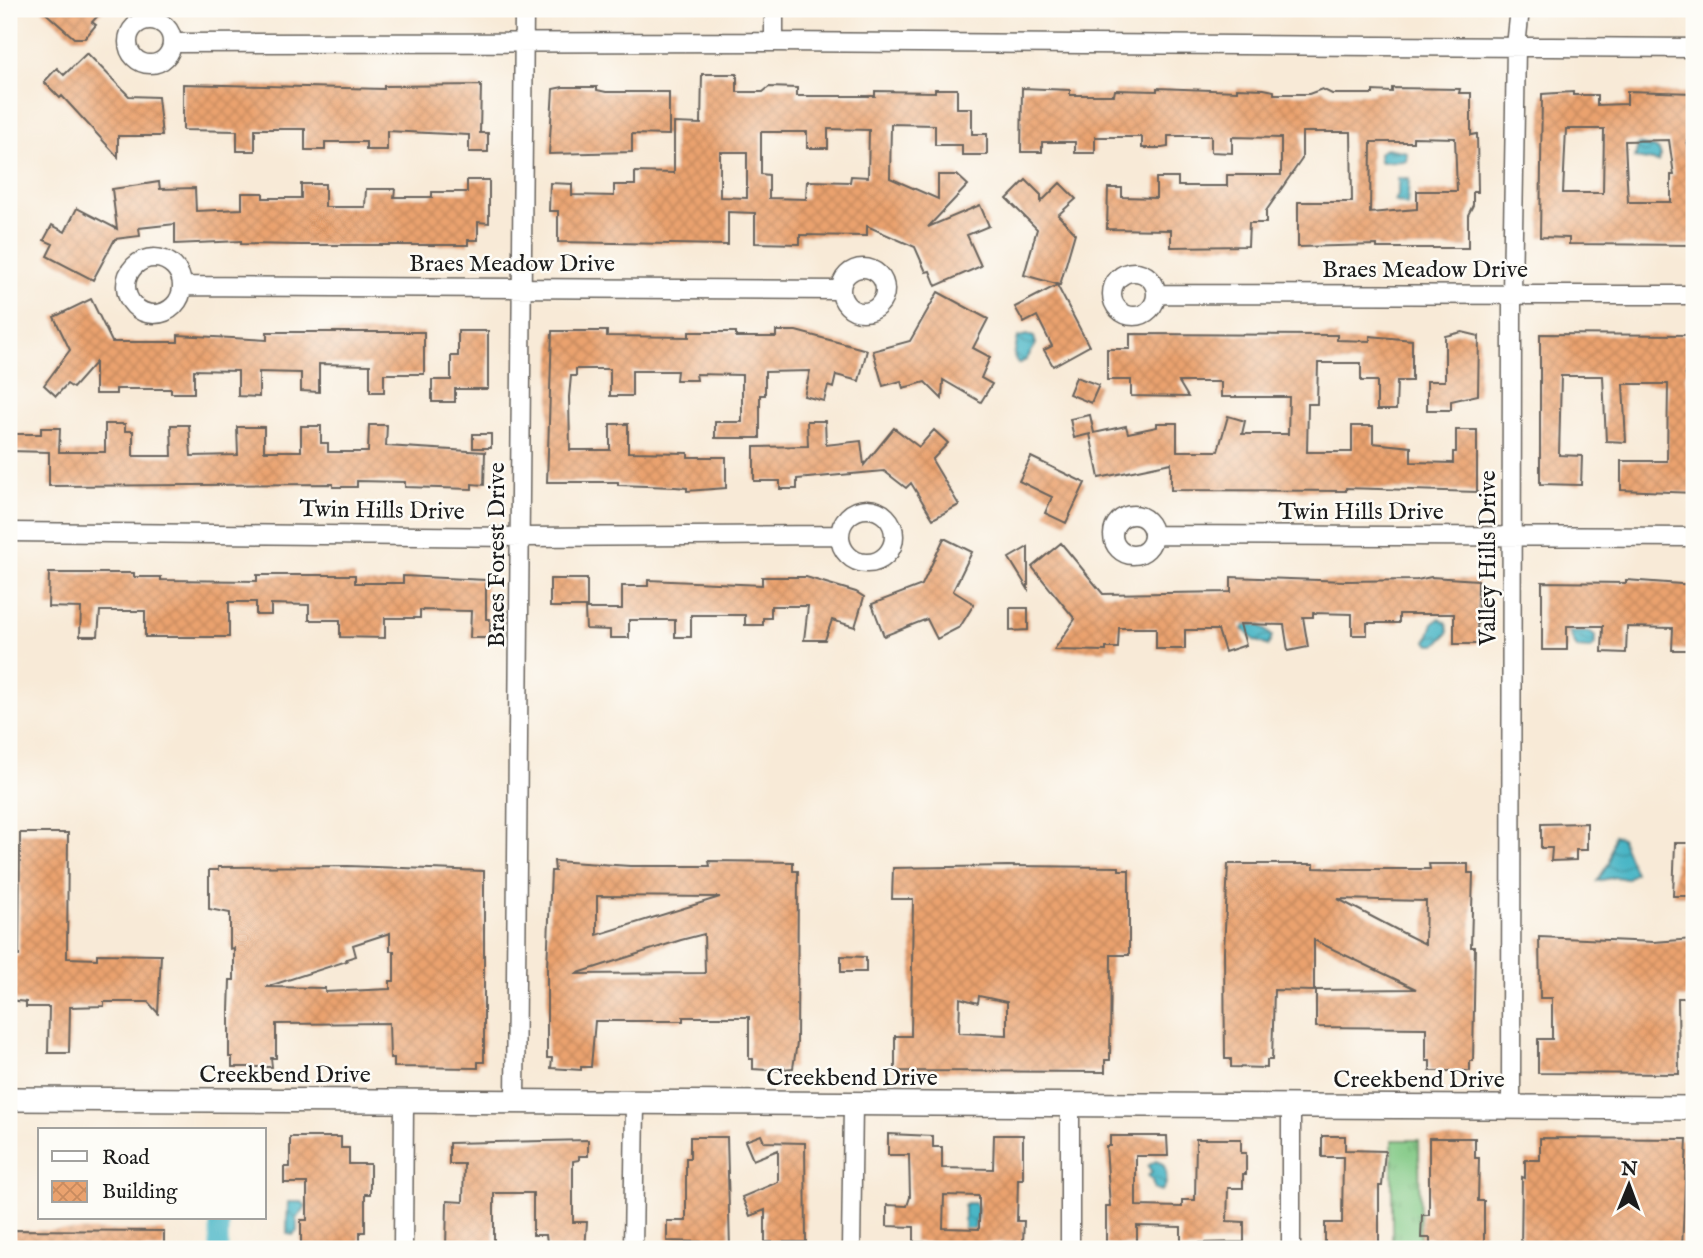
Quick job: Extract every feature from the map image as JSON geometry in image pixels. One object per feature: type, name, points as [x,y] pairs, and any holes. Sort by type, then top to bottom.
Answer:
[{"type":"street","name":"Braes Forest Drive","points":[[515,1102],[522,537],[524,9]]},
{"type":"street","points":[[774,9],[774,42]]},
{"type":"street","name":"Valley Hills Drive","points":[[1511,1107],[1514,537],[1512,294],[1516,46],[1520,9]]},
{"type":"street","points":[[172,43],[774,42],[1694,48]]},
{"type":"street","name":"Braes Meadow Drive","points":[[183,286],[841,290]]},
{"type":"street","name":"Braes Meadow Drive","points":[[1156,294],[1694,295]]},
{"type":"street","name":"Twin Hills Drive","points":[[9,531],[522,537],[839,535]]},
{"type":"street","name":"Twin Hills Drive","points":[[1154,535],[1694,537]]},
{"type":"street","name":"Creekbend Drive","points":[[9,1100],[1694,1108]]},
{"type":"street","points":[[403,1249],[404,1101]]},
{"type":"street","points":[[633,1249],[635,1103]]},
{"type":"street","points":[[851,1249],[853,1104]]},
{"type":"street","points":[[1070,1105],[1070,1249]]},
{"type":"street","points":[[1291,1106],[1291,1249]]},
{"type":"green space","points":[[1392,1140],[1419,1140],[1420,1249],[1392,1249]]},
{"type":"water","points":[[1638,144],[1658,149],[1661,155],[1658,162],[1635,158]]},
{"type":"water","points":[[1386,148],[1407,152],[1406,161],[1380,162],[1379,153]]},
{"type":"water","points":[[1398,178],[1409,178],[1407,205],[1394,201],[1398,196]]},
{"type":"water","points":[[1018,337],[1034,337],[1036,344],[1026,360],[1018,364],[1014,356]]},
{"type":"water","points":[[1440,618],[1447,623],[1448,633],[1436,645],[1430,645],[1427,641],[1433,623]]},
{"type":"water","points":[[1248,621],[1259,624],[1272,636],[1268,646],[1254,640],[1243,629]]},
{"type":"water","points":[[1569,632],[1589,632],[1595,636],[1595,644],[1591,649],[1577,648]]},
{"type":"water","points":[[1614,835],[1621,838],[1635,873],[1626,879],[1616,877],[1597,881],[1609,863]]},
{"type":"water","points":[[1156,1161],[1163,1164],[1166,1174],[1166,1182],[1161,1191],[1154,1189],[1148,1176],[1152,1172],[1148,1166]]},
{"type":"water","points":[[288,1202],[302,1202],[306,1206],[297,1219],[297,1231],[293,1235],[287,1234]]},
{"type":"water","points":[[975,1203],[978,1209],[974,1232],[964,1231],[964,1205]]},
{"type":"building","points":[[41,9],[104,9],[92,22],[96,25],[85,38],[74,38]]},
{"type":"building","points":[[87,53],[129,96],[158,97],[162,136],[118,136],[118,157],[62,96],[60,98],[44,82],[57,68],[64,75]]},
{"type":"building","points":[[702,74],[737,74],[737,92],[763,92],[769,87],[797,88],[797,96],[875,96],[875,91],[935,92],[935,89],[957,89],[957,108],[972,108],[972,134],[987,134],[987,155],[962,155],[962,145],[935,145],[935,125],[891,124],[890,178],[938,199],[938,175],[957,175],[968,185],[928,227],[980,205],[989,226],[967,235],[981,266],[936,286],[930,271],[926,272],[915,247],[867,226],[867,236],[800,235],[800,244],[755,243],[755,213],[728,212],[728,245],[558,242],[558,211],[549,211],[550,183],[572,184],[572,195],[614,196],[614,185],[635,185],[635,172],[674,173],[674,123],[701,124]],"holes":[[[828,129],[869,130],[868,177],[851,176],[850,182],[807,181],[806,199],[769,198],[769,175],[761,174],[761,132],[807,132],[807,148],[828,148]],[[720,152],[747,152],[747,198],[720,197]]]},
{"type":"building","points":[[183,84],[384,89],[384,86],[481,85],[480,133],[488,133],[488,152],[469,152],[469,135],[387,131],[387,150],[366,150],[366,142],[325,142],[325,150],[305,150],[305,129],[255,129],[255,151],[237,151],[237,131],[183,130]]},
{"type":"building","points":[[597,87],[597,90],[606,92],[669,92],[669,135],[632,134],[632,152],[549,154],[553,89]]},
{"type":"building","points":[[1022,88],[1070,90],[1070,95],[1114,95],[1115,90],[1157,91],[1157,88],[1237,91],[1237,88],[1264,89],[1274,91],[1274,94],[1309,94],[1322,89],[1332,94],[1373,94],[1373,91],[1392,92],[1392,88],[1460,89],[1459,93],[1471,93],[1471,135],[1477,134],[1478,192],[1473,192],[1473,205],[1468,215],[1468,248],[1377,248],[1377,245],[1298,247],[1298,202],[1352,202],[1351,132],[1302,132],[1302,159],[1266,211],[1266,223],[1249,223],[1248,246],[1171,247],[1171,230],[1107,229],[1108,188],[1122,188],[1122,197],[1156,198],[1156,178],[1178,178],[1178,186],[1227,186],[1227,175],[1281,175],[1281,138],[1232,137],[1232,153],[1211,152],[1211,136],[1168,136],[1168,147],[1162,148],[1142,148],[1142,137],[1095,137],[1095,153],[1075,153],[1075,142],[1042,142],[1042,152],[1021,152]],"holes":[[[1413,137],[1455,138],[1457,191],[1417,191],[1417,209],[1370,213],[1371,142],[1413,142]]]},
{"type":"building","points":[[1627,91],[1694,93],[1694,141],[1687,141],[1694,169],[1694,245],[1569,244],[1569,238],[1540,237],[1542,94],[1573,92],[1573,95],[1597,95],[1597,105],[1627,104]],"holes":[[[1566,129],[1604,129],[1603,193],[1563,193]],[[1669,140],[1674,175],[1671,175],[1671,202],[1628,202],[1625,141]]]},
{"type":"building","points":[[467,180],[489,180],[489,223],[478,222],[478,240],[468,240],[468,245],[241,244],[241,241],[175,244],[175,224],[139,228],[140,236],[115,239],[93,280],[47,256],[53,244],[44,240],[52,225],[65,232],[77,208],[117,229],[112,189],[159,182],[160,189],[195,188],[196,211],[242,209],[242,193],[263,193],[263,198],[301,198],[301,184],[325,184],[325,207],[365,207],[366,189],[395,189],[394,197],[432,197],[432,192],[467,192]]},
{"type":"building","points":[[1026,180],[1041,195],[1041,202],[1060,183],[1076,199],[1058,215],[1075,233],[1060,285],[1024,275],[1037,229],[1007,199]]},
{"type":"building","points":[[1057,285],[1089,346],[1053,366],[1044,350],[1052,346],[1037,316],[1024,323],[1015,307]]},
{"type":"building","points":[[938,292],[988,319],[973,348],[990,357],[981,378],[992,384],[981,402],[943,380],[942,399],[925,382],[903,388],[901,381],[883,386],[873,351],[910,341]]},
{"type":"building","points":[[91,299],[112,342],[178,342],[178,335],[267,340],[267,332],[424,332],[424,374],[384,374],[384,392],[370,392],[370,365],[319,364],[319,392],[301,391],[301,373],[259,372],[259,397],[238,396],[238,371],[194,370],[194,393],[171,393],[171,389],[116,389],[116,394],[95,394],[95,363],[73,388],[67,384],[56,396],[44,385],[70,350],[54,317]]},
{"type":"building","points":[[458,331],[488,331],[488,389],[455,389],[455,402],[432,402],[432,380],[451,380],[451,356],[458,356]]},
{"type":"building","points":[[552,331],[607,331],[607,336],[689,337],[689,332],[736,332],[736,337],[776,337],[776,331],[796,331],[867,350],[859,381],[836,375],[833,388],[828,386],[824,401],[804,396],[810,371],[765,372],[765,395],[760,395],[760,438],[715,438],[715,422],[742,422],[742,375],[696,374],[697,380],[676,380],[677,371],[632,371],[632,396],[610,396],[610,369],[576,369],[576,376],[571,376],[569,397],[570,450],[610,450],[610,424],[628,424],[628,452],[726,457],[726,488],[687,491],[687,488],[618,485],[618,482],[547,482]]},
{"type":"building","points":[[1462,332],[1479,336],[1478,395],[1451,401],[1451,410],[1427,410],[1427,381],[1445,381],[1445,336]]},
{"type":"building","points":[[1130,334],[1337,335],[1337,340],[1370,341],[1370,336],[1412,340],[1412,381],[1397,381],[1396,410],[1377,410],[1377,381],[1361,381],[1361,363],[1318,363],[1317,404],[1308,404],[1307,452],[1352,452],[1352,426],[1373,426],[1373,443],[1411,447],[1411,462],[1453,463],[1456,430],[1477,430],[1477,492],[1346,488],[1346,491],[1171,490],[1171,463],[1099,478],[1090,434],[1074,438],[1070,419],[1090,415],[1094,433],[1126,426],[1128,433],[1157,427],[1157,423],[1177,423],[1177,451],[1218,451],[1228,416],[1245,421],[1242,434],[1288,434],[1289,397],[1221,397],[1221,382],[1179,382],[1188,397],[1131,396],[1131,380],[1107,380],[1107,349],[1130,349]]},
{"type":"building","points":[[1540,334],[1694,335],[1694,373],[1685,373],[1690,392],[1694,493],[1621,490],[1621,461],[1667,461],[1668,384],[1623,384],[1626,442],[1606,441],[1603,376],[1561,376],[1559,455],[1582,456],[1581,485],[1540,484]]},
{"type":"building","points":[[1076,377],[1099,385],[1091,403],[1069,394]]},
{"type":"building","points":[[807,421],[825,421],[826,445],[861,441],[864,465],[894,428],[919,447],[934,430],[948,443],[932,460],[959,505],[933,519],[911,483],[906,488],[884,471],[797,479],[797,489],[780,489],[780,481],[754,481],[754,447],[808,446]]},
{"type":"building","points":[[105,424],[125,424],[125,431],[133,431],[133,456],[172,456],[171,425],[189,425],[191,456],[238,455],[237,427],[264,427],[264,451],[301,451],[301,426],[321,426],[321,443],[328,443],[328,452],[368,452],[369,425],[387,425],[386,446],[485,452],[484,485],[472,484],[472,489],[405,487],[405,482],[357,481],[357,487],[333,487],[333,484],[49,486],[49,452],[9,451],[9,434],[41,434],[41,428],[60,428],[59,452],[105,452]]},
{"type":"building","points":[[473,434],[491,434],[491,448],[473,448]]},
{"type":"building","points":[[1031,457],[1085,483],[1066,523],[1045,513],[1052,497],[1019,481]]},
{"type":"building","points":[[944,538],[972,552],[953,591],[974,604],[960,627],[937,639],[927,619],[884,636],[872,604],[922,585]]},
{"type":"building","points":[[1061,543],[1103,594],[1231,592],[1231,577],[1346,581],[1417,580],[1431,577],[1478,580],[1477,644],[1454,644],[1454,614],[1399,614],[1399,623],[1367,623],[1367,635],[1352,635],[1352,614],[1313,613],[1313,617],[1303,617],[1308,647],[1288,651],[1284,625],[1240,624],[1246,645],[1225,652],[1218,630],[1185,630],[1185,649],[1156,649],[1156,628],[1119,628],[1118,648],[1106,648],[1106,651],[1054,650],[1075,619],[1032,567]]},
{"type":"building","points":[[1028,547],[1028,589],[1009,558]]},
{"type":"building","points":[[49,573],[134,573],[134,577],[161,577],[161,580],[257,581],[257,575],[355,575],[355,583],[403,583],[403,576],[486,580],[486,619],[490,619],[490,638],[470,638],[471,611],[420,610],[420,618],[385,618],[385,638],[340,637],[340,620],[309,620],[309,605],[271,604],[271,615],[256,615],[256,602],[229,602],[229,637],[145,637],[145,611],[100,611],[98,636],[80,636],[81,608],[48,607]]},
{"type":"building","points":[[762,577],[806,577],[856,592],[864,597],[855,627],[832,620],[825,640],[804,640],[808,606],[771,606],[771,618],[763,618],[763,625],[745,625],[745,615],[691,615],[691,637],[675,637],[675,620],[629,620],[629,638],[610,638],[610,630],[586,629],[585,609],[622,609],[622,586],[648,586],[648,580],[762,585]]},
{"type":"building","points":[[550,579],[587,579],[587,607],[550,607]]},
{"type":"building","points":[[1626,580],[1694,585],[1692,650],[1672,650],[1673,628],[1627,627],[1626,653],[1602,652],[1603,626],[1567,626],[1567,650],[1542,650],[1542,582],[1626,583]]},
{"type":"building","points":[[1010,608],[1028,608],[1028,630],[1010,631]]},
{"type":"building","points":[[1587,823],[1587,850],[1576,850],[1576,860],[1551,861],[1552,848],[1541,848],[1541,824]]},
{"type":"building","points":[[20,833],[68,833],[67,958],[97,959],[97,954],[161,955],[158,1013],[148,1002],[104,1002],[104,1006],[70,1007],[69,1053],[48,1053],[49,1007],[26,1007],[26,1002],[9,1000],[9,956],[19,956]]},
{"type":"building","points":[[1675,843],[1694,843],[1692,896],[1673,896]]},
{"type":"building","points":[[554,861],[630,866],[710,866],[709,861],[793,862],[793,871],[798,871],[797,1043],[793,1068],[783,1071],[753,1069],[753,1059],[749,1059],[749,1017],[683,1017],[683,1021],[595,1021],[591,1067],[581,1067],[581,1070],[551,1068],[552,1058],[547,1058],[547,968],[551,871],[555,871]],"holes":[[[597,896],[720,897],[597,935]],[[704,934],[705,973],[575,974],[681,940]]]},
{"type":"building","points":[[1228,864],[1314,864],[1314,868],[1430,869],[1429,864],[1468,864],[1468,873],[1473,873],[1471,947],[1475,947],[1473,1061],[1470,1061],[1470,1071],[1430,1071],[1430,1061],[1426,1061],[1426,1028],[1316,1027],[1316,990],[1416,989],[1314,940],[1314,991],[1274,990],[1272,1060],[1267,1060],[1267,1068],[1231,1067],[1231,1059],[1225,1059],[1224,951]],"holes":[[[1338,899],[1426,901],[1425,944]]]},
{"type":"building","points":[[348,866],[484,871],[484,1062],[478,1062],[478,1068],[394,1067],[394,1058],[390,1058],[389,1023],[276,1024],[276,1058],[271,1058],[272,1067],[232,1067],[232,1057],[229,1057],[229,1011],[230,980],[234,980],[234,948],[230,949],[230,913],[209,909],[209,870],[218,870],[218,867]],"holes":[[[390,933],[390,951],[394,951],[394,981],[390,981],[390,989],[325,992],[325,988],[266,987],[347,961],[346,959],[356,956],[353,945]]]},
{"type":"building","points":[[1007,866],[1119,867],[1119,870],[1129,870],[1129,955],[1111,955],[1110,1060],[1105,1060],[1105,1072],[895,1071],[895,1036],[911,1036],[913,899],[892,899],[893,868]],"holes":[[[979,996],[1007,1002],[1007,1035],[959,1033],[960,998],[978,1003]]]},
{"type":"building","points":[[1539,937],[1654,942],[1693,939],[1694,998],[1678,998],[1679,1074],[1538,1073],[1538,1039],[1552,1039],[1552,998],[1540,998]]},
{"type":"building","points":[[841,956],[866,957],[866,972],[841,972]]},
{"type":"building","points":[[888,1134],[933,1136],[933,1147],[942,1147],[942,1168],[993,1169],[994,1135],[1023,1135],[1023,1179],[1018,1179],[1017,1221],[1024,1221],[1023,1242],[982,1243],[982,1249],[962,1249],[962,1243],[914,1242],[914,1227],[887,1226],[887,1205],[907,1206],[910,1197],[909,1155],[888,1155]],"holes":[[[944,1195],[979,1196],[979,1229],[943,1228]]]},
{"type":"building","points":[[761,1135],[764,1142],[805,1143],[806,1242],[765,1242],[765,1210],[750,1216],[742,1197],[778,1182],[778,1150],[753,1160],[745,1141]]},
{"type":"building","points":[[1110,1136],[1167,1136],[1168,1156],[1136,1156],[1136,1206],[1182,1207],[1182,1200],[1195,1200],[1196,1139],[1241,1139],[1241,1153],[1246,1153],[1246,1174],[1243,1174],[1243,1188],[1228,1188],[1227,1221],[1244,1222],[1244,1242],[1200,1243],[1200,1249],[1181,1249],[1181,1227],[1137,1226],[1137,1245],[1106,1245],[1106,1206],[1110,1206],[1106,1146],[1110,1146]]},
{"type":"building","points":[[1322,1136],[1345,1136],[1345,1150],[1385,1151],[1382,1186],[1379,1186],[1379,1244],[1325,1244],[1325,1223],[1342,1223],[1343,1157],[1322,1157]]},
{"type":"building","points":[[290,1137],[341,1137],[341,1148],[349,1148],[349,1164],[370,1164],[370,1194],[365,1194],[365,1232],[360,1232],[360,1245],[352,1245],[352,1249],[301,1249],[301,1220],[307,1220],[307,1183],[284,1183],[284,1167],[290,1167]]},
{"type":"building","points":[[690,1137],[727,1137],[730,1249],[705,1249],[705,1242],[667,1241],[667,1221],[686,1221],[686,1158],[690,1158]]},
{"type":"building","points":[[1429,1138],[1475,1138],[1475,1158],[1479,1158],[1478,1201],[1484,1201],[1484,1249],[1430,1249],[1430,1238],[1421,1238],[1422,1215],[1429,1215]]},
{"type":"building","points":[[1540,1138],[1687,1139],[1682,1249],[1521,1249],[1522,1177],[1525,1178],[1525,1160],[1540,1160]]},
{"type":"building","points":[[588,1140],[588,1156],[579,1156],[579,1160],[573,1161],[573,1222],[587,1222],[585,1249],[548,1249],[546,1235],[533,1235],[533,1193],[494,1193],[494,1249],[446,1249],[447,1201],[463,1202],[464,1164],[449,1164],[449,1143]]},
{"type":"building","points":[[9,1230],[164,1231],[164,1249],[9,1249]]},
{"type":"waterway","points":[[219,1220],[219,1249]]}]
